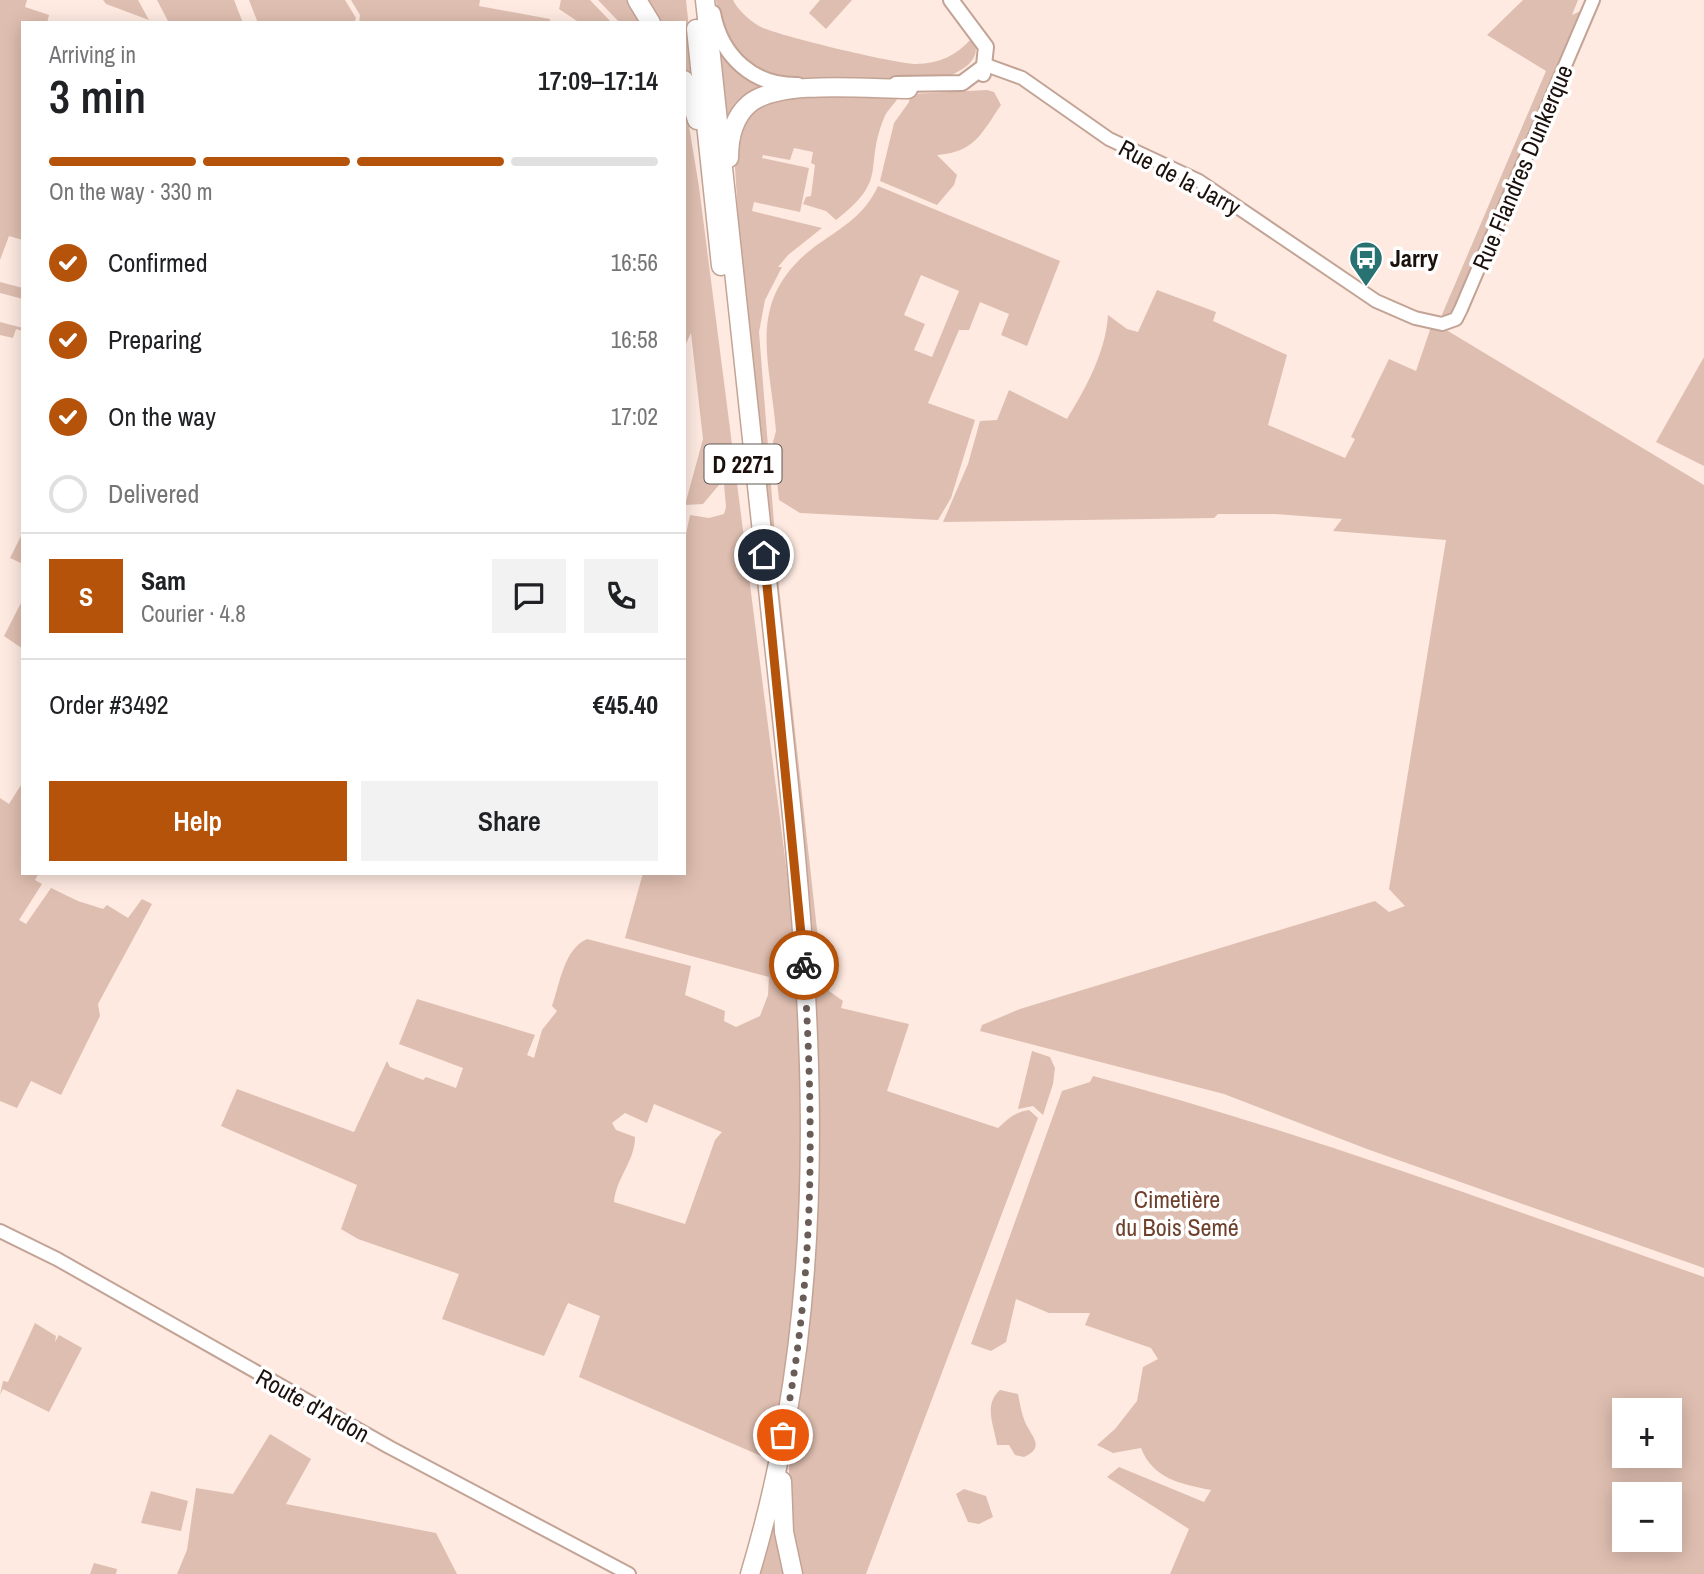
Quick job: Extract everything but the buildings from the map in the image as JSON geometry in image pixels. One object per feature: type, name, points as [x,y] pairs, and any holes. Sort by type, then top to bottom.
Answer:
[{"type":"highway","points":[[637,0],[650,21]]},
{"type":"highway","name":"D 2271","points":[[693,0],[761,618],[802,926]]},
{"type":"highway","name":"D 2271","points":[[708,0],[728,221],[802,926],[811,1073],[812,1184],[804,1303],[793,1386],[757,1554],[750,1574]]},
{"type":"highway","points":[[686,85],[694,106],[718,238]]},
{"type":"highway","points":[[728,221],[729,143],[736,121],[749,104],[765,94],[789,90],[908,89]]},
{"type":"highway","points":[[793,1386],[780,1496],[793,1574]]},
{"type":"main road","points":[[708,0],[716,30],[735,61],[758,77],[792,85],[962,83],[986,65]]},
{"type":"main road","points":[[908,89],[964,88],[983,75],[986,47],[951,0]]},
{"type":"street","name":"Rue Flandres Dunkerque","points":[[1442,324],[1456,319],[1461,309],[1593,0]]},
{"type":"street","name":"Rue de la Jarry","points":[[986,65],[1022,78],[1109,139],[1199,181],[1376,301],[1415,318],[1442,324]]},
{"type":"street","name":"Route d'Ardon","points":[[0,1231],[57,1259],[410,1458],[629,1574]]},
{"type":"green space","points":[[0,0],[27,0],[25,7],[49,15],[48,21],[21,21],[21,239],[9,236],[0,260]]},
{"type":"green space","points":[[103,0],[138,0],[149,20],[106,4]]},
{"type":"green space","points":[[157,0],[234,0],[242,21],[168,21]]},
{"type":"green space","points":[[249,0],[345,0],[356,18],[355,21],[257,21]]},
{"type":"green space","points":[[351,0],[480,0],[479,6],[550,21],[359,21],[360,15]]},
{"type":"green space","points":[[561,0],[590,0],[610,21],[577,21],[559,9]]},
{"type":"green space","points":[[598,0],[632,0],[645,21],[618,21]]},
{"type":"green space","points":[[642,0],[686,0],[697,103],[686,71],[686,21],[656,21]]},
{"type":"green space","points":[[716,0],[733,0],[748,18],[769,30],[886,59],[916,64],[932,62],[954,54],[972,38],[976,52],[963,69],[943,78],[782,80],[755,68],[735,52],[722,29]]},
{"type":"green space","points":[[820,0],[852,0],[826,29],[809,13]]},
{"type":"green space","points":[[1523,0],[1578,0],[1572,15],[1585,9],[1457,306],[1449,315],[1441,317],[1546,71],[1487,35]]},
{"type":"green space","points":[[718,46],[759,81],[761,91],[727,134]]},
{"type":"green space","points":[[987,90],[994,92],[1001,105],[982,133],[969,146],[937,155],[957,175],[954,185],[937,205],[880,181],[894,123],[909,102],[910,94]]},
{"type":"green space","points":[[899,95],[884,118],[869,183],[853,206],[836,220],[826,211],[803,204],[806,197],[811,196],[815,165],[811,163],[813,152],[794,148],[790,160],[763,155],[762,158],[809,168],[800,212],[754,202],[752,211],[822,228],[788,255],[778,267],[782,267],[765,300],[759,332],[779,587],[822,975],[829,991],[843,1001],[841,1008],[909,1024],[887,1091],[998,1128],[1012,1116],[1024,1111],[1029,1110],[1038,1118],[866,1574],[798,1574],[789,1513],[789,1458],[806,1361],[819,1158],[813,968],[744,309],[734,152],[743,120],[763,100],[783,96]]},
{"type":"green space","points":[[686,108],[699,187],[789,889],[805,1066],[797,1302],[775,1436],[768,1459],[579,1377],[600,1316],[568,1303],[544,1356],[442,1319],[459,1274],[358,1239],[341,1229],[357,1185],[221,1126],[237,1089],[354,1132],[387,1061],[390,1067],[423,1080],[426,1077],[456,1088],[463,1068],[399,1044],[417,999],[535,1035],[527,1055],[534,1058],[542,1030],[557,1011],[552,1006],[568,959],[573,950],[587,939],[691,966],[685,995],[725,1011],[724,1021],[736,1027],[760,1016],[768,995],[769,977],[625,938],[642,875],[686,875],[686,534],[690,515],[709,518],[724,514],[726,507],[724,484],[719,485],[703,504],[686,505],[703,439],[691,333],[686,344]],"holes":[[[654,1104],[722,1132],[715,1140],[685,1224],[614,1202],[634,1146],[635,1137],[616,1130],[612,1123],[625,1113],[647,1123]]]},
{"type":"green space","points":[[878,186],[1060,261],[1027,346],[1001,335],[1009,314],[980,302],[969,330],[959,330],[928,403],[975,420],[951,498],[938,520],[800,513],[779,500],[773,442],[776,431],[767,355],[770,310],[778,289],[792,268],[813,248],[850,222]],"holes":[[[921,275],[959,291],[932,357],[914,350],[925,324],[904,315]]]},
{"type":"green space","points":[[0,282],[21,287],[21,298],[0,293]]},
{"type":"green space","points":[[1157,290],[1216,312],[1213,321],[1287,355],[1268,425],[1345,458],[1355,439],[1351,437],[1389,359],[1416,371],[1431,327],[1443,328],[1704,485],[1704,1268],[1367,1149],[1224,1094],[980,1031],[982,1025],[1020,1009],[1375,901],[1389,912],[1405,906],[1389,889],[1446,540],[1333,531],[1342,519],[1275,514],[1218,514],[1214,518],[943,522],[968,464],[980,421],[997,420],[1009,390],[1067,419],[1099,356],[1108,315],[1127,329],[1138,332]]},
{"type":"green space","points":[[0,322],[21,327],[21,330],[16,329],[13,338],[0,335]]},
{"type":"green space","points":[[1704,357],[1704,466],[1656,442]]},
{"type":"green space","points":[[21,536],[21,563],[10,558]]},
{"type":"green space","points":[[21,603],[21,648],[4,636]]},
{"type":"green space","points":[[21,785],[21,875],[38,875],[35,880],[42,884],[19,920],[26,924],[51,888],[103,909],[107,905],[128,918],[142,899],[152,904],[98,1004],[100,1016],[61,1095],[31,1081],[17,1108],[0,1101],[0,798],[9,804]]},
{"type":"green space","points":[[1032,1051],[1050,1057],[1055,1068],[1043,1115],[1033,1106],[1018,1109]]},
{"type":"green space","name":"Cimetière du Bois Semé","points":[[1093,1076],[1171,1098],[1400,1170],[1704,1277],[1704,1574],[1170,1574],[1189,1529],[1107,1477],[1119,1467],[1204,1502],[1211,1490],[1169,1478],[1153,1467],[1141,1448],[1113,1453],[1097,1445],[1115,1429],[1137,1401],[1143,1367],[1158,1359],[1151,1348],[1085,1325],[1090,1313],[1049,1313],[1016,1299],[1006,1342],[991,1351],[971,1344],[1062,1091],[1090,1082]]},
{"type":"green space","points":[[35,1323],[56,1336],[55,1342],[59,1335],[82,1348],[49,1412],[3,1389],[0,1395],[3,1381],[8,1382]]},
{"type":"green space","points":[[1000,1390],[1018,1394],[1024,1419],[1035,1440],[1034,1450],[1024,1457],[1015,1455],[1009,1445],[997,1445],[991,1409]]},
{"type":"green space","points":[[270,1434],[311,1459],[286,1504],[436,1533],[457,1574],[177,1574],[187,1550],[196,1488],[233,1494]]},
{"type":"green space","points":[[964,1489],[986,1496],[993,1517],[979,1524],[968,1522],[956,1494]]},
{"type":"green space","points":[[151,1491],[188,1501],[181,1531],[141,1523]]},
{"type":"green space","points":[[776,1499],[790,1574],[757,1574]]},
{"type":"green space","points":[[94,1563],[117,1569],[116,1574],[90,1574]]},
{"type":"way so far","points":[[783,1435],[793,1386],[804,1303],[812,1184],[811,1073],[804,965]]},
{"type":"place","name":"Jarry","points":[[1366,288]]},
{"type":"route","points":[[764,555],[785,746],[804,965]]}]
